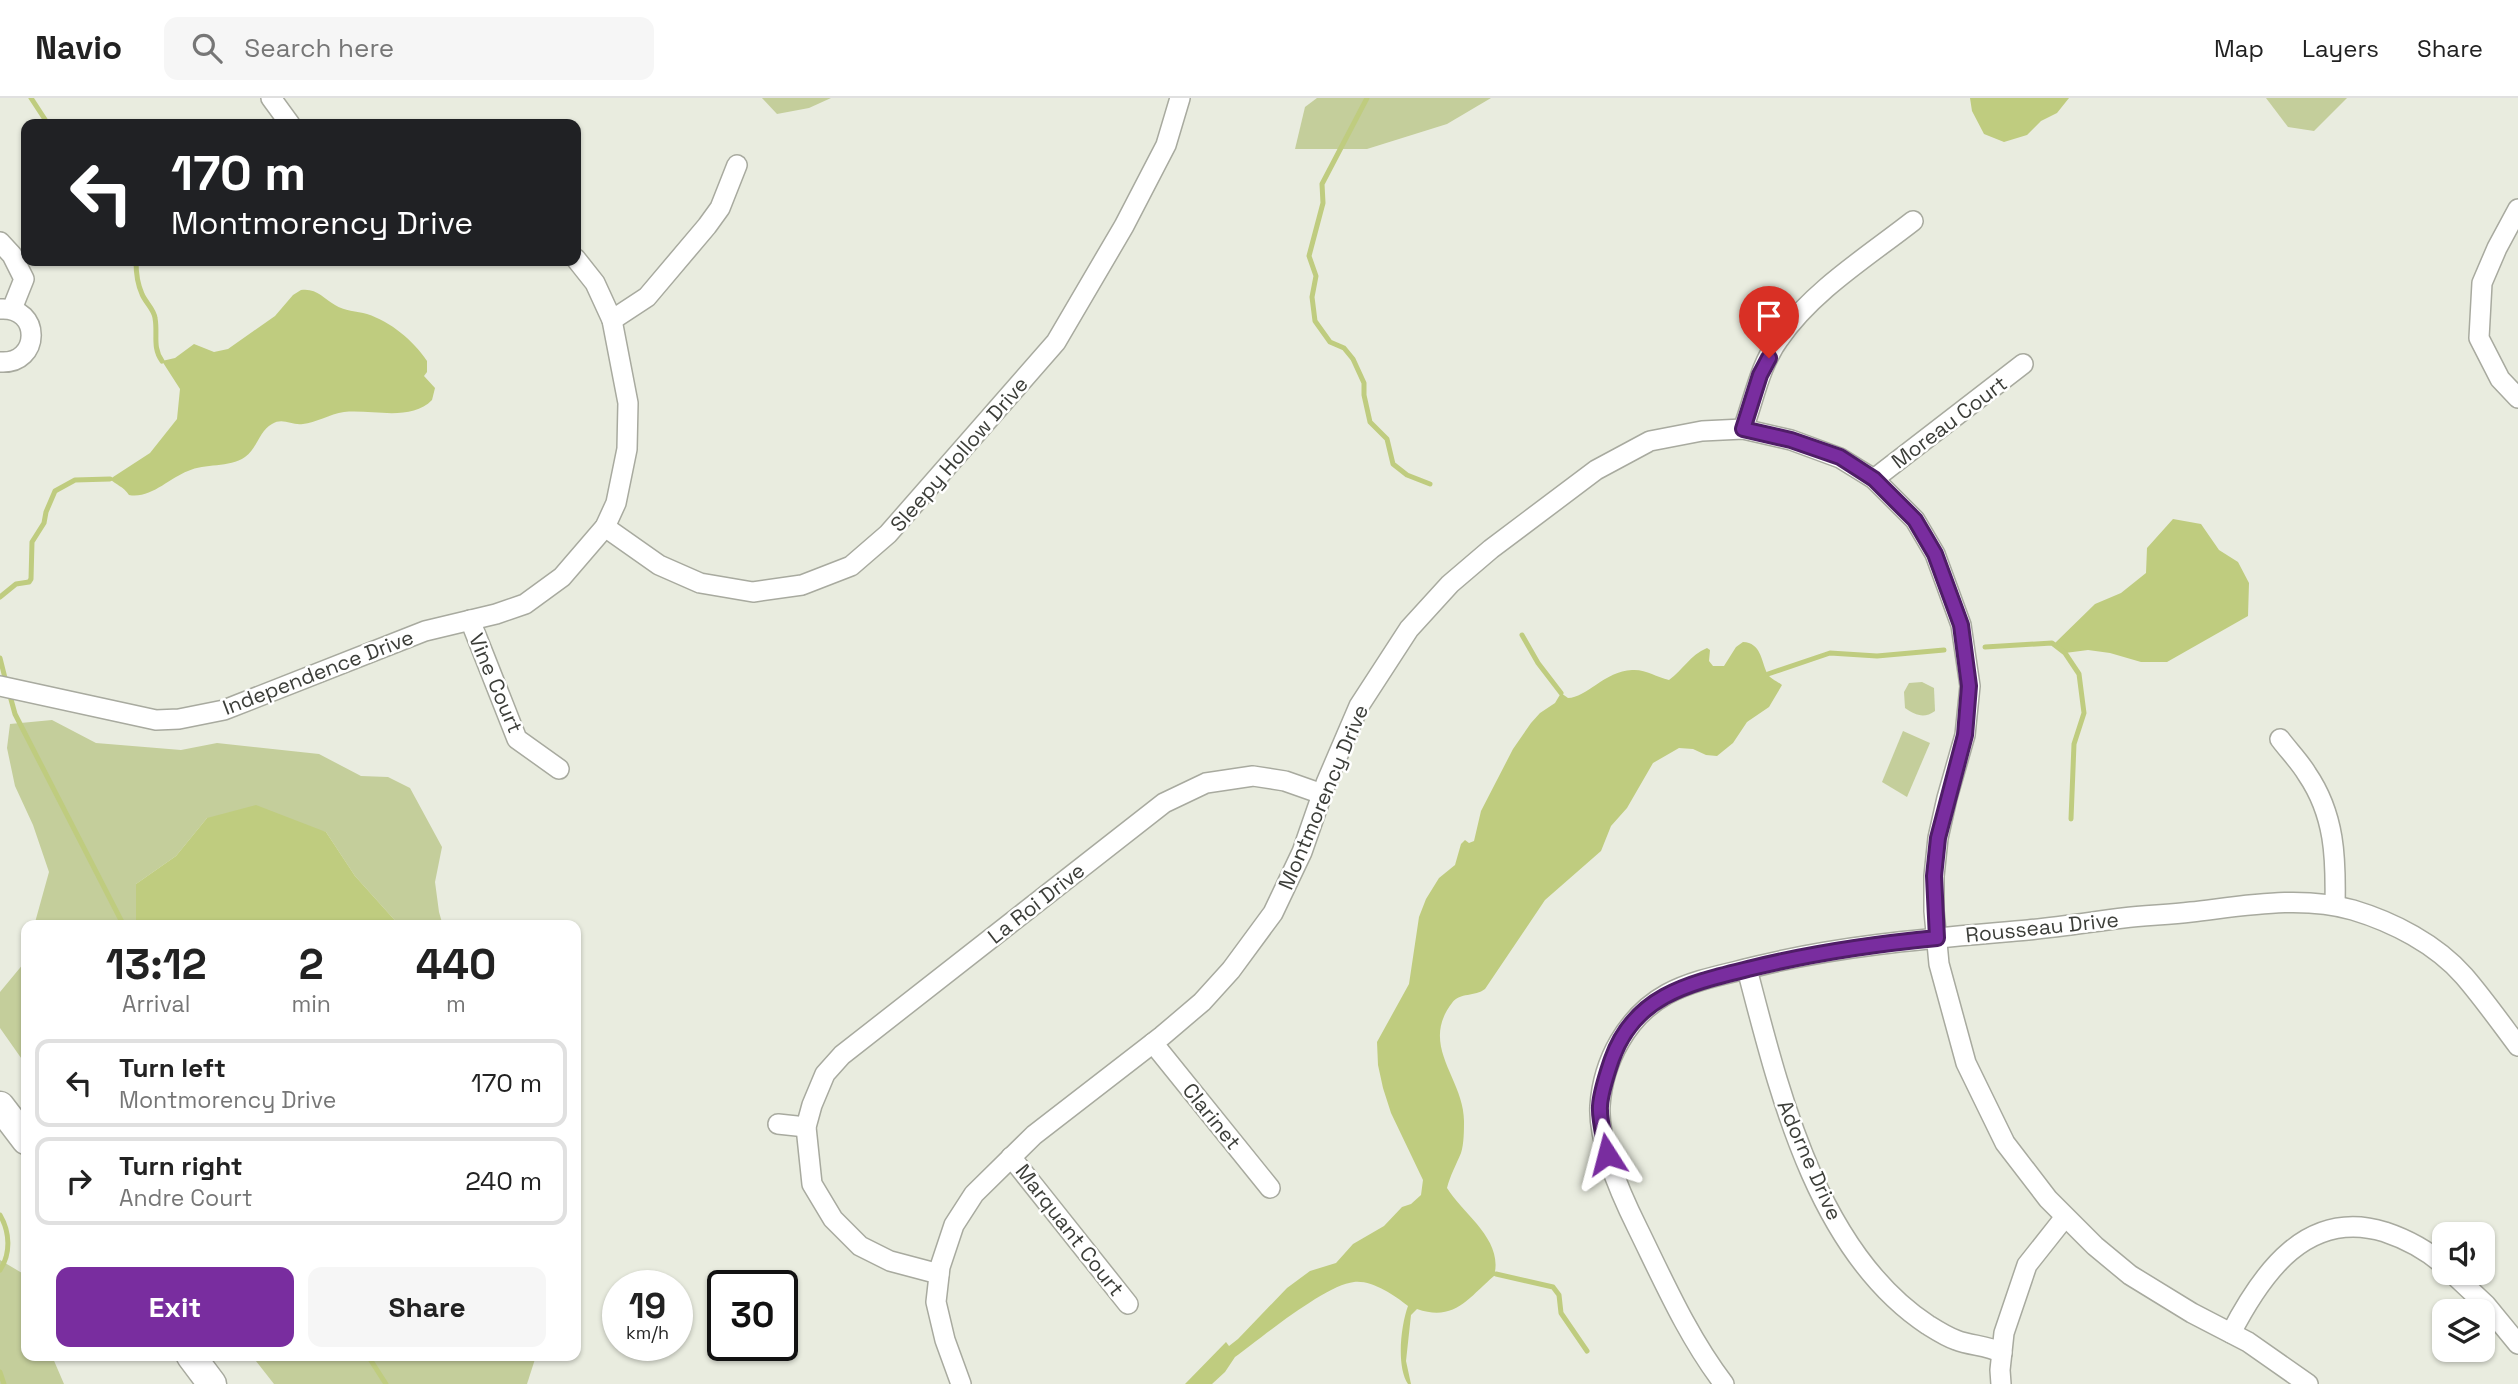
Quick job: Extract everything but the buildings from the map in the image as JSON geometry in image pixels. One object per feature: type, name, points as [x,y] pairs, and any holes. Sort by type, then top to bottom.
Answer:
[{"type":"main road","points":[[0,1106],[21,1133]]},
{"type":"main road","points":[[195,1361],[212,1384]]},
{"type":"street","points":[[271,98],[286,119]]},
{"type":"street","name":"Sleepy Hollow Drive","points":[[605,527],[659,565],[700,583],[753,592],[802,585],[851,566],[888,534],[1056,342],[1118,237],[1160,157],[1180,98]]},
{"type":"street","points":[[612,320],[647,297],[708,226],[720,208],[737,165]]},
{"type":"street","points":[[2518,209],[2482,283],[2479,338],[2500,379],[2518,398]]},
{"type":"street","points":[[1743,429],[1760,375],[1778,340],[1803,309],[1913,222]]},
{"type":"street","points":[[0,242],[12,255],[24,279],[6,309],[27,320],[32,337],[24,354],[16,360],[0,362]]},
{"type":"street","name":"Independence Drive","points":[[0,686],[156,720],[179,719],[224,710],[425,631],[525,604],[562,577],[605,527],[616,503],[627,449],[628,403],[612,320],[595,283],[581,266]]},
{"type":"street","name":"Moreau Court","points":[[1874,479],[2024,365]]},
{"type":"street","name":"Montmorency Drive","points":[[961,1384],[944,1340],[936,1302],[939,1274],[954,1225],[974,1194],[1011,1157],[1056,1117],[1202,1002],[1231,970],[1273,913],[1302,852],[1322,794],[1359,706],[1409,629],[1470,566],[1596,470],[1650,441],[1702,431],[1743,429],[1791,440],[1840,457],[1874,479],[1915,520],[1935,554],[1961,625],[1969,671],[1965,735],[1938,838],[1934,876],[1939,964],[1966,1063],[2005,1143],[2065,1217],[2095,1247],[2130,1275],[2192,1313],[2248,1342],[2308,1384]]},
{"type":"street","name":"Vine Court","points":[[470,620],[517,739],[559,769]]},
{"type":"street","points":[[2280,740],[2308,774],[2325,809],[2335,850],[2335,905]]},
{"type":"street","name":"La Roi Drive","points":[[939,1274],[890,1261],[860,1246],[833,1219],[811,1184],[807,1127],[812,1105],[825,1074],[842,1055],[1164,803],[1206,783],[1253,776],[1285,781],[1322,794]]},
{"type":"street","name":"Rousseau Drive","points":[[1724,1384],[1679,1313],[1629,1211],[1607,1154],[1600,1108],[1617,1044],[1640,1014],[1668,993],[1699,981],[1806,954],[2251,904],[2311,903],[2335,905],[2392,926],[2435,949],[2462,974],[2518,1046]]},
{"type":"street","name":"Adorne Drive","points":[[1747,969],[1779,1093],[1798,1144],[1825,1202],[1860,1259],[1885,1291],[1927,1325],[1956,1341],[1995,1349],[2002,1353]]},
{"type":"street","name":"Clarinet","points":[[1153,1043],[1270,1188]]},
{"type":"street","points":[[778,1124],[807,1127]]},
{"type":"street","name":"Marquant Court","points":[[1011,1157],[1128,1304]]},
{"type":"street","points":[[2001,1384],[2004,1333],[2027,1265],[2065,1217]]},
{"type":"street","points":[[2231,1333],[2252,1293],[2271,1268],[2298,1245],[2337,1227],[2366,1226],[2400,1237],[2432,1256]]},
{"type":"street","points":[[2465,1285],[2486,1305],[2518,1344]]},
{"type":"shaded area","points":[[762,98],[831,98],[809,108],[777,114]]},
{"type":"shaded area","points":[[1317,98],[1491,98],[1447,124],[1367,149],[1295,149],[1305,107]]},
{"type":"shaded area","points":[[1970,98],[2069,98],[2057,113],[2041,121],[2027,135],[2004,142],[1984,134],[1972,111]]},
{"type":"shaded area","points":[[2266,98],[2347,98],[2314,131],[2288,127]]},
{"type":"shaded area","points":[[301,290],[316,292],[342,309],[376,317],[401,333],[427,361],[427,372],[424,376],[435,388],[432,400],[423,407],[402,413],[344,412],[303,424],[276,422],[264,431],[245,457],[232,463],[188,471],[145,494],[129,495],[110,479],[150,453],[177,419],[180,389],[162,361],[175,358],[194,344],[214,352],[228,349],[275,316],[293,295]]},
{"type":"shaded area","points":[[2173,519],[2201,524],[2219,550],[2238,562],[2249,583],[2248,616],[2167,662],[2141,662],[2088,650],[2065,653],[2054,644],[2095,604],[2121,593],[2146,573],[2147,548]]},
{"type":"shaded area","points":[[1743,642],[1754,645],[1768,675],[1782,685],[1769,707],[1747,722],[1733,743],[1717,756],[1679,748],[1653,763],[1627,808],[1611,826],[1601,851],[1545,900],[1485,989],[1455,1000],[1443,1019],[1441,1048],[1462,1105],[1464,1121],[1462,1149],[1447,1188],[1488,1239],[1496,1263],[1494,1276],[1460,1306],[1441,1312],[1417,1309],[1411,1315],[1406,1361],[1411,1384],[1408,1384],[1404,1376],[1401,1356],[1403,1324],[1408,1306],[1375,1286],[1354,1282],[1327,1292],[1293,1314],[1235,1357],[1225,1372],[1212,1384],[1185,1384],[1226,1342],[1229,1346],[1238,1339],[1287,1288],[1310,1271],[1336,1263],[1353,1244],[1384,1226],[1402,1207],[1411,1204],[1421,1195],[1423,1180],[1391,1113],[1383,1088],[1377,1042],[1409,984],[1419,917],[1426,899],[1439,878],[1455,865],[1461,844],[1465,840],[1469,843],[1474,841],[1481,811],[1513,749],[1531,723],[1555,703],[1561,693],[1568,698],[1575,697],[1622,671],[1637,670],[1669,680],[1707,648],[1710,650],[1709,661],[1713,666],[1724,666],[1736,647]]},
{"type":"shaded area","points":[[1922,682],[1934,688],[1935,711],[1923,715],[1905,708],[1904,692],[1909,683]]},
{"type":"shaded area","points":[[52,720],[96,743],[181,750],[217,743],[319,754],[361,776],[388,777],[410,788],[442,847],[435,882],[441,920],[395,920],[355,876],[326,832],[207,818],[176,856],[136,884],[136,920],[36,920],[49,872],[33,825],[15,786],[7,748],[10,724]]},
{"type":"shaded area","points":[[1903,731],[1930,743],[1907,797],[1882,782]]},
{"type":"shaded area","points":[[256,805],[326,832],[355,876],[395,920],[136,920],[136,884],[176,856],[207,818]]},
{"type":"shaded area","points":[[21,967],[21,1058],[0,1028],[0,992]]},
{"type":"shaded area","points":[[0,1260],[21,1272],[21,1361],[54,1361],[64,1384],[0,1384]]},
{"type":"shaded area","points":[[256,1361],[534,1361],[527,1384],[274,1384]]},
{"type":"waterway","points":[[31,98],[45,119]]},
{"type":"waterway","points":[[1367,98],[1322,184],[1323,203],[1309,256],[1316,276],[1312,297],[1315,321],[1330,342],[1344,348],[1353,359],[1364,383],[1370,422],[1387,439],[1393,464],[1407,475],[1430,484]]},
{"type":"waterway","points":[[136,266],[140,290],[154,315],[156,345],[162,361]]},
{"type":"waterway","points":[[0,597],[16,584],[29,582],[31,579],[32,542],[44,523],[55,491],[75,480],[110,479]]},
{"type":"waterway","points":[[1522,635],[1538,663],[1561,693]]},
{"type":"waterway","points":[[1985,647],[2052,643],[2065,653],[2079,674],[2084,713],[2074,744],[2071,819]]},
{"type":"waterway","points":[[1768,674],[1830,653],[1877,656],[1944,650]]},
{"type":"waterway","points":[[0,658],[6,682]]},
{"type":"waterway","points":[[9,692],[15,714],[121,920]]},
{"type":"waterway","points":[[0,1215],[8,1243],[4,1264],[0,1270]]},
{"type":"waterway","points":[[1496,1274],[1553,1287],[1559,1295],[1561,1313],[1587,1351]]},
{"type":"waterway","points":[[371,1361],[386,1384]]},
{"type":"waterway","points":[[0,1372],[4,1384]]},
{"type":"route","points":[[1607,1154],[1600,1108],[1617,1044],[1631,1023],[1668,993],[1699,981],[1806,954],[1937,938],[1934,876],[1938,838],[1962,749],[1968,711],[1969,671],[1961,625],[1935,554],[1915,520],[1874,479],[1840,457],[1791,440],[1743,429],[1760,375],[1769,358]]}]
